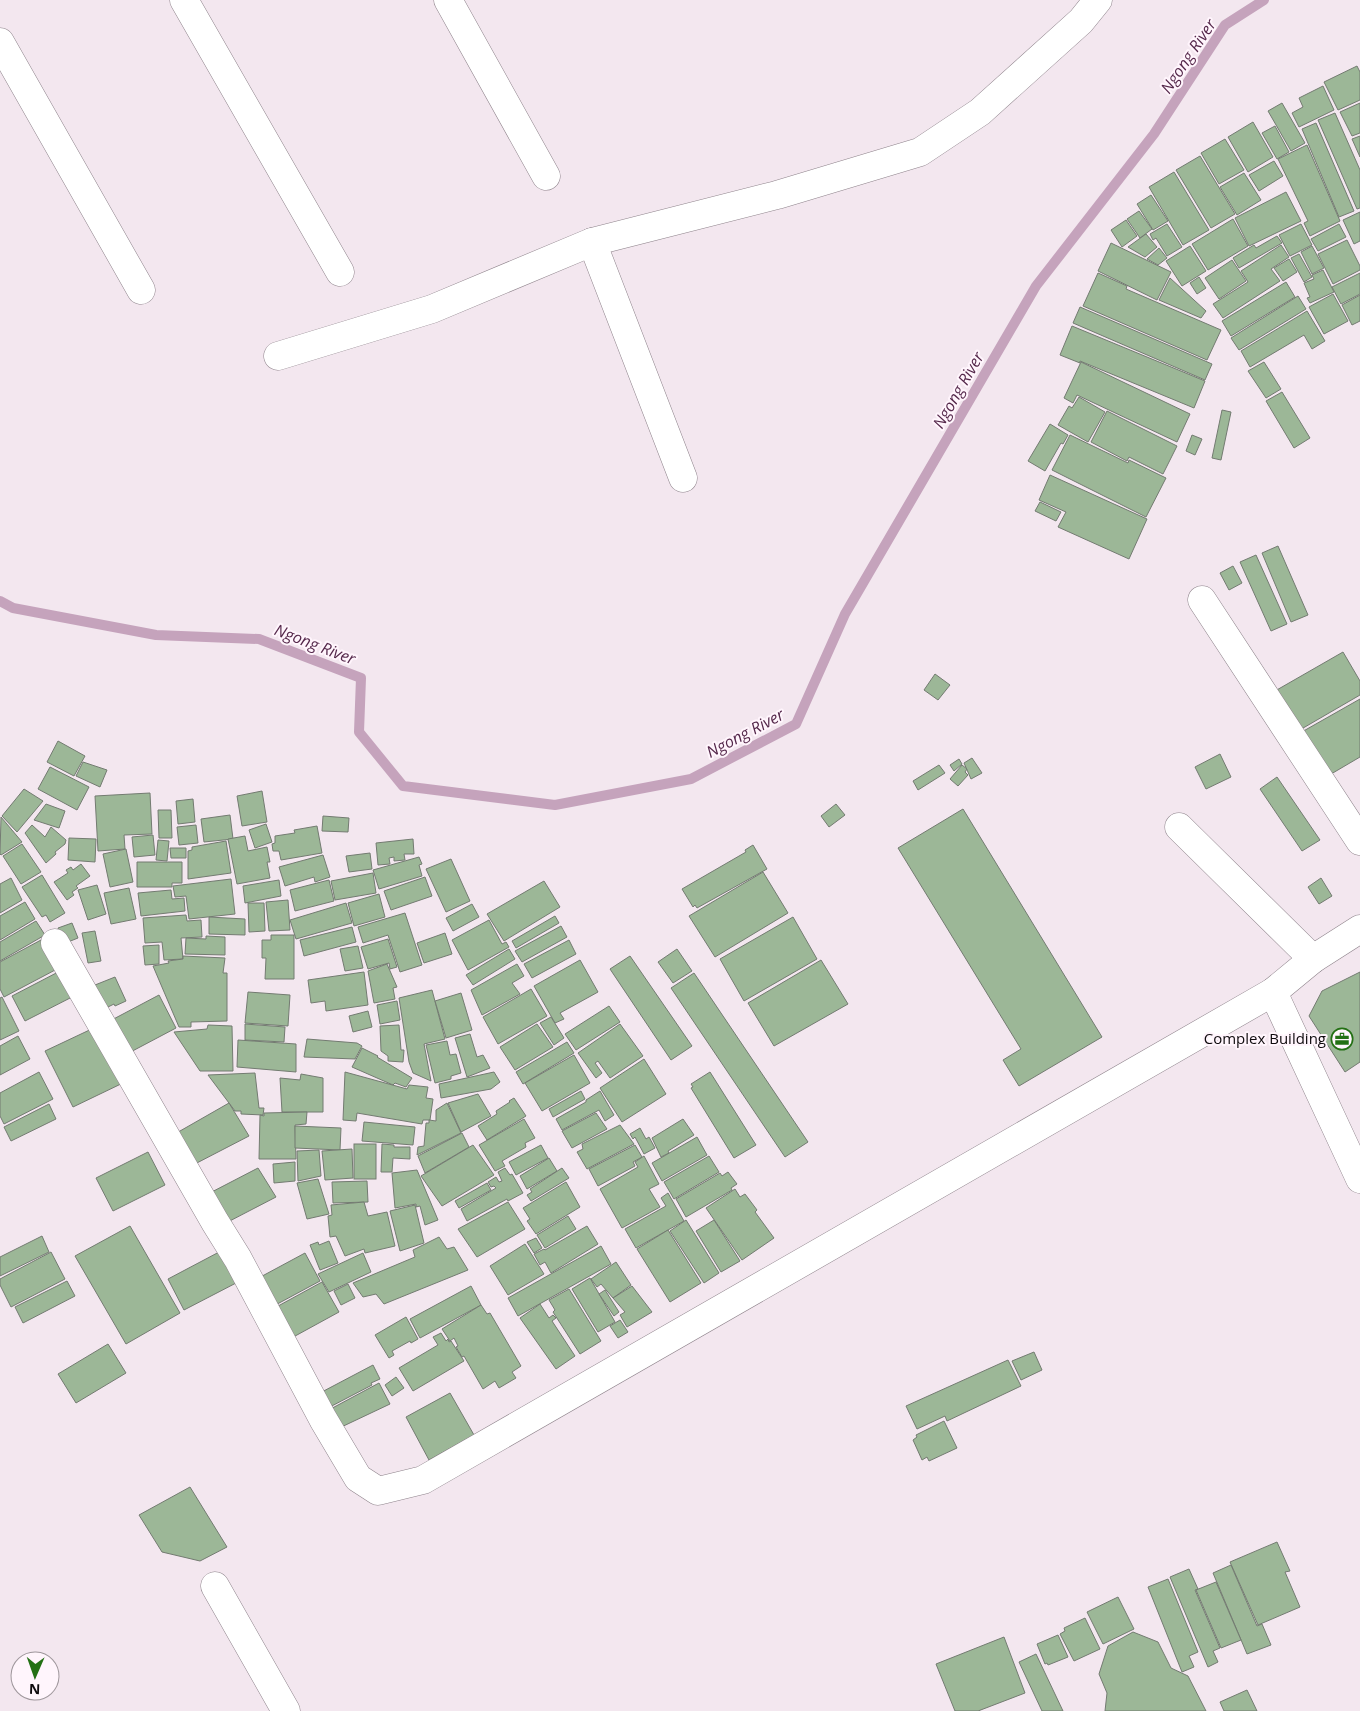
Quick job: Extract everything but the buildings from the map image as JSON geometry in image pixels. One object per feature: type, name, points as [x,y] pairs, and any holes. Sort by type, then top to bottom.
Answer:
[{"type":"street","points":[[184,0],[340,272]]},
{"type":"street","points":[[448,0],[546,176]]},
{"type":"street","points":[[278,356],[432,309],[592,242],[778,195],[920,152],[980,112],[1081,21],[1098,0]]},
{"type":"street","points":[[0,42],[141,290]]},
{"type":"street","points":[[592,242],[683,478]]},
{"type":"street","points":[[1202,600],[1360,841]]},
{"type":"street","points":[[1179,827],[1312,958]]},
{"type":"street","points":[[55,943],[238,1260],[323,1419],[358,1478],[378,1491],[423,1480],[1273,992],[1312,958],[1360,929]]},
{"type":"street","points":[[1273,992],[1360,1179]]},
{"type":"street","points":[[215,1586],[286,1711]]},
{"type":"waterway","name":"Ngong River","points":[[0,601],[13,608],[156,635],[259,639],[361,678],[359,732],[403,786],[555,805],[691,779],[796,724],[845,614],[1036,286],[1154,134],[1225,25],[1264,0]]},
{"type":"place","name":"Complex Building","points":[[1342,1039]]}]
